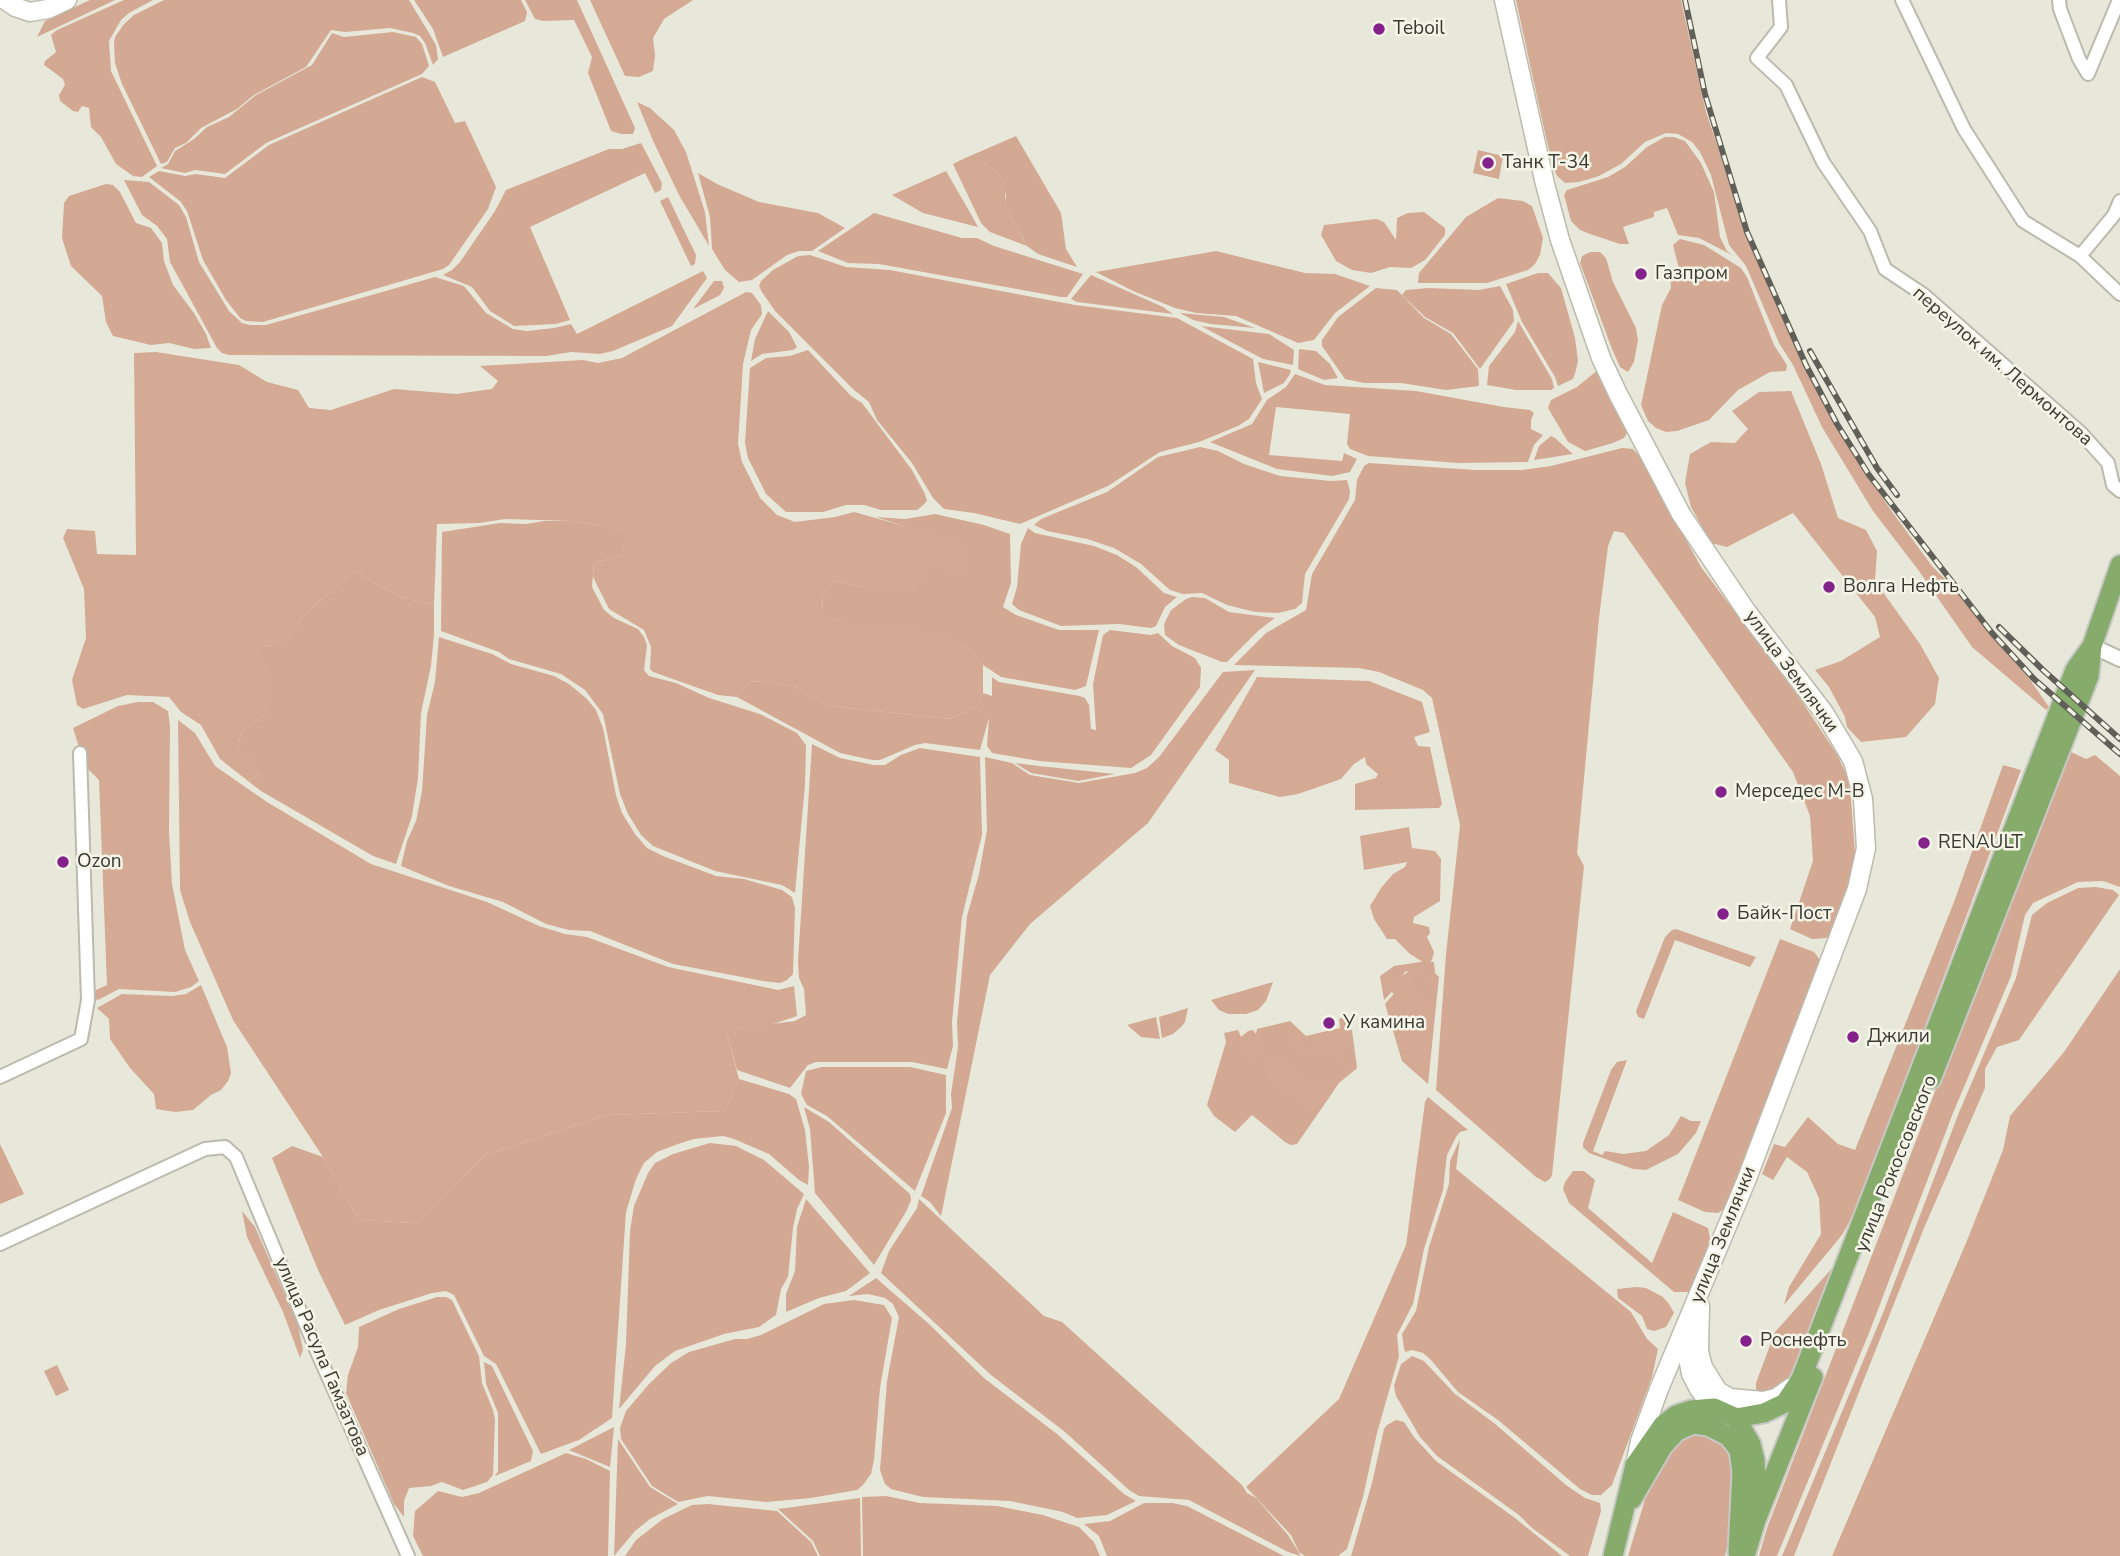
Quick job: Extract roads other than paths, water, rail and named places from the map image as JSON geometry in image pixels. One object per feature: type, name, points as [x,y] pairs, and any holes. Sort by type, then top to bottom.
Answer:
[{"type":"highway","points":[[2092,646],[2120,565]]},
{"type":"highway","name":"улица Рокоссовского","points":[[1736,1418],[1776,1409],[1785,1403],[1801,1379],[2074,670],[2092,646]]},
{"type":"highway","name":"улица Рокоссовского","points":[[1745,1556],[1756,1520],[2089,676],[2092,646]]},
{"type":"highway","points":[[1635,1465],[1663,1424],[1676,1415],[1691,1410],[1714,1408],[1736,1418],[1751,1444],[1755,1460],[1758,1486],[1756,1520]]},
{"type":"highway","points":[[1624,1512],[1663,1446],[1677,1431],[1693,1424],[1708,1426],[1728,1436],[1739,1450],[1742,1472],[1737,1556]]},
{"type":"highway","name":"улица Землячки","points":[[1613,1556],[1635,1465]]},
{"type":"main road","points":[[5,0],[30,12],[48,9],[67,0]]},
{"type":"main road","name":"улица Землячки","points":[[1504,0],[1560,240],[1577,293],[1612,382],[1681,514],[1747,612],[1825,714],[1853,761],[1863,799],[1866,848],[1857,889],[1749,1175],[1659,1389],[1640,1441],[1635,1465]]},
{"type":"main road","points":[[1702,1288],[1699,1352],[1703,1367],[1718,1391],[1730,1398],[1763,1401],[1776,1398],[1801,1379]]},
{"type":"main road","points":[[1684,1333],[1691,1374],[1714,1408]]},
{"type":"street","name":"переулок им. Лермонтова","points":[[1779,0],[1781,27],[1757,58],[1786,85],[1823,162],[1870,232],[1885,269],[1924,295],[2081,433],[2108,463],[2113,485],[2120,491]]},
{"type":"street","points":[[1902,0],[1964,129],[2023,221],[2080,256],[2120,294]]},
{"type":"street","points":[[2059,0],[2079,59],[2088,74],[2119,0]]},
{"type":"street","points":[[2080,256],[2114,215],[2120,201]]},
{"type":"street","points":[[2092,646],[2120,659]]},
{"type":"street","points":[[0,1077],[81,1039],[88,1000],[80,753]]},
{"type":"street","name":"улица Расула Гамзатова","points":[[0,1244],[205,1149],[225,1147],[236,1157],[318,1354],[408,1556]]},
{"type":"railway","points":[[1685,0],[1705,94],[1747,232],[1806,365],[1837,424],[1869,475],[1992,633],[2034,679],[2120,754]]},
{"type":"railway","points":[[1810,351],[1877,468],[1897,495]]},
{"type":"railway","points":[[1999,627],[2120,739]]},
{"type":"place","name":"Teboil","points":[[1379,29]]},
{"type":"place","name":"Танк Т-34","points":[[1488,163]]},
{"type":"place","name":"Газпром","points":[[1641,274]]},
{"type":"place","name":"Волга Нефть","points":[[1829,587]]},
{"type":"place","name":"Мерседес M-B","points":[[1721,792]]},
{"type":"place","name":"RENAULT","points":[[1924,843]]},
{"type":"place","name":"Ozon","points":[[63,862]]},
{"type":"place","name":"Байк-Пост","points":[[1723,914]]},
{"type":"place","name":"У камина","points":[[1329,1023]]},
{"type":"place","name":"Джили","points":[[1853,1037]]},
{"type":"place","name":"Роснефть","points":[[1746,1341]]}]
